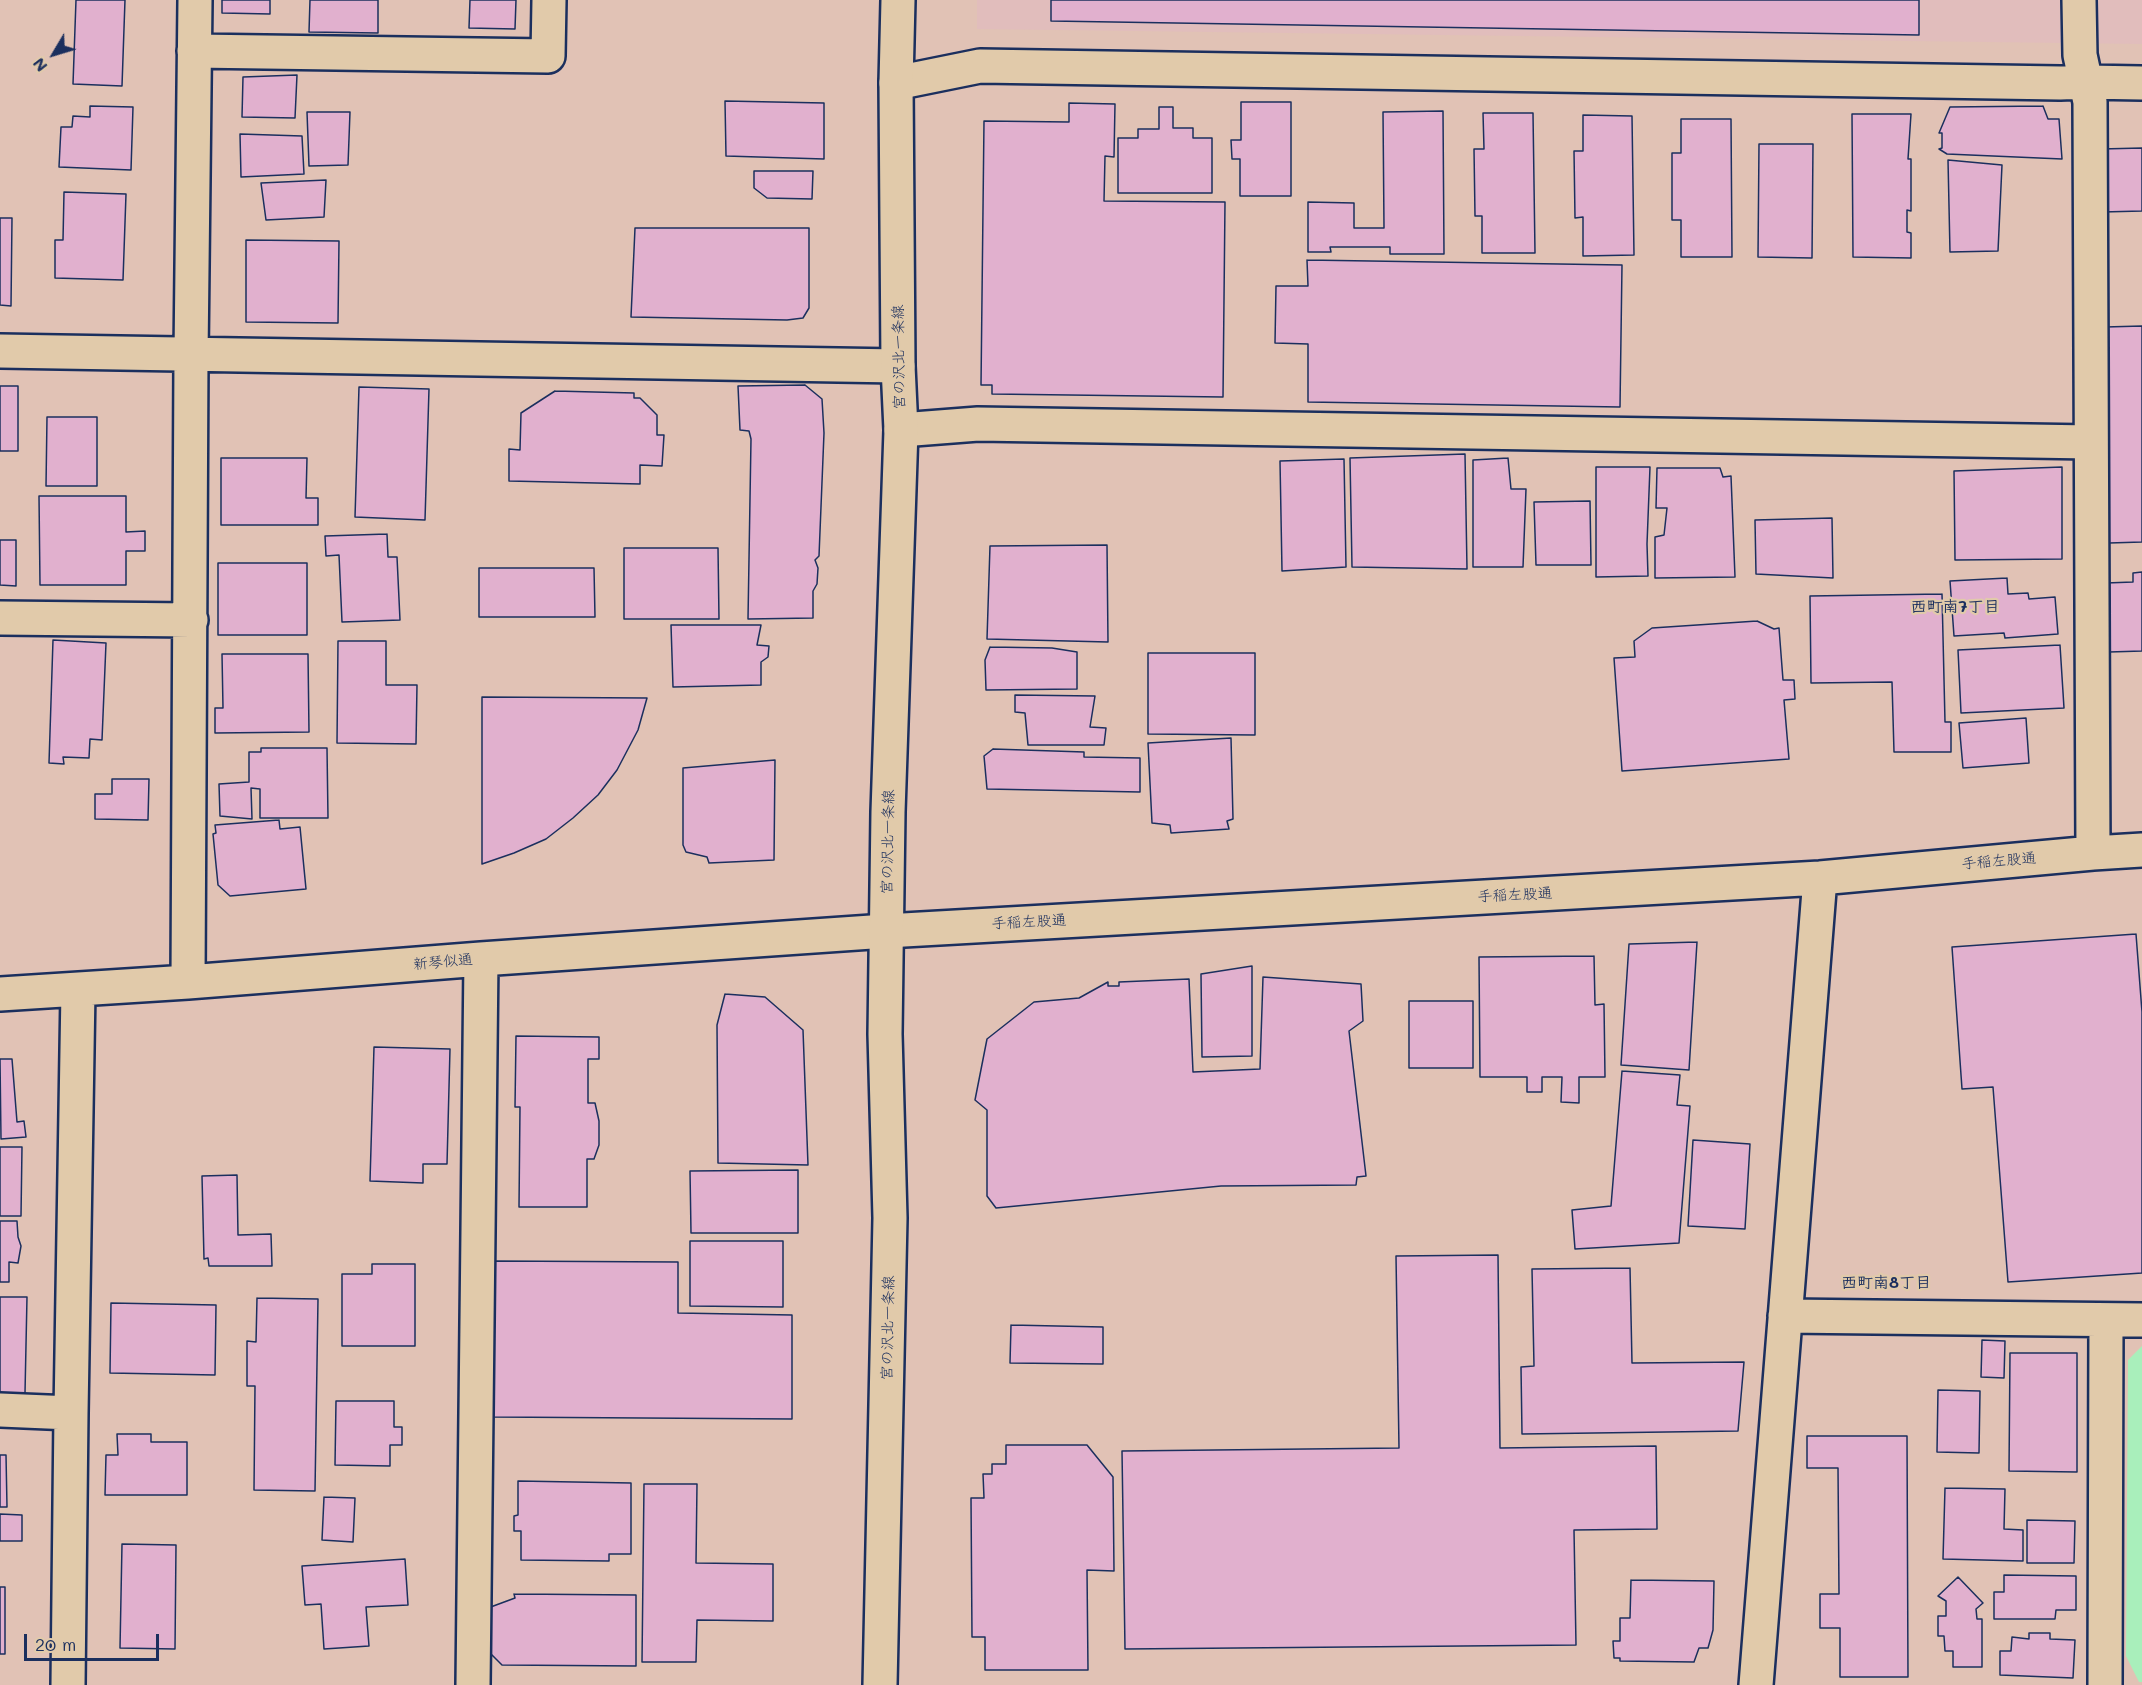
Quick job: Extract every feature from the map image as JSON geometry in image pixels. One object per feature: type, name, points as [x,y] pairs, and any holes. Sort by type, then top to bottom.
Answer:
[{"type":"street","points":[[188,982],[195,0]]},
{"type":"street","points":[[194,51],[548,56],[549,0]]},
{"type":"street","name":"宮の沢北一条線","points":[[880,1685],[890,1218],[885,1034],[886,931],[901,430],[898,366],[896,83],[898,0]]},
{"type":"street","points":[[2079,0],[2080,55],[2090,102],[2093,853]]},
{"type":"street","points":[[896,83],[980,66],[2142,83]]},
{"type":"street","points":[[0,351],[191,356],[898,366]]},
{"type":"street","points":[[901,430],[978,424],[2091,442]]},
{"type":"street","points":[[0,618],[190,620]]},
{"type":"street","name":"手稲左股通","points":[[886,931],[1820,878],[2142,850]]},
{"type":"street","points":[[1756,1685],[1820,878]]},
{"type":"street","name":"新琴似通","points":[[0,994],[886,931]]},
{"type":"street","points":[[473,1685],[481,959]]},
{"type":"street","points":[[68,1685],[78,990]]},
{"type":"street","points":[[1785,1316],[2142,1320]]},
{"type":"street","points":[[2105,1685],[2106,1320]]},
{"type":"street","points":[[0,1410],[71,1413]]},
{"type":"shaded area","points":[[977,0],[2142,0],[2142,44],[977,29]]},
{"type":"green space","points":[[2142,1346],[2142,1682],[2139,1682],[2126,1656],[2128,1360]]},
{"type":"building","points":[[76,0],[125,0],[122,86],[73,84]]},
{"type":"building","points":[[222,0],[270,0],[270,14],[222,13]]},
{"type":"building","points":[[310,0],[378,0],[378,33],[309,32]]},
{"type":"building","points":[[470,0],[516,0],[515,29],[469,28]]},
{"type":"building","points":[[1051,0],[1919,0],[1919,35],[1051,21]]},
{"type":"building","points":[[297,75],[295,118],[242,117],[243,77]]},
{"type":"building","points":[[725,101],[824,103],[824,159],[726,156]]},
{"type":"building","points":[[1241,102],[1291,102],[1291,196],[1240,196],[1240,159],[1232,159],[1231,140],[1241,140]]},
{"type":"building","points":[[1069,103],[1115,104],[1114,157],[1105,156],[1104,201],[1225,202],[1223,397],[992,394],[992,385],[981,385],[984,121],[1069,122]]},
{"type":"building","points":[[90,106],[133,107],[131,170],[59,167],[61,127],[72,127],[73,116],[90,117]]},
{"type":"building","points":[[2043,106],[2048,119],[2059,119],[2062,159],[1947,154],[1939,149],[1942,148],[1942,133],[1939,133],[1950,107]]},
{"type":"building","points":[[1159,107],[1173,107],[1173,128],[1193,128],[1193,138],[1212,138],[1212,193],[1118,193],[1118,138],[1138,138],[1138,129],[1159,129]]},
{"type":"building","points":[[1443,111],[1444,254],[1390,254],[1390,247],[1330,247],[1331,252],[1308,252],[1308,202],[1354,203],[1354,228],[1384,228],[1383,112]]},
{"type":"building","points":[[307,112],[350,112],[348,165],[309,166]]},
{"type":"building","points":[[1483,113],[1533,113],[1535,253],[1482,253],[1482,216],[1475,216],[1474,149],[1484,149]]},
{"type":"building","points":[[1852,114],[1911,114],[1908,159],[1911,159],[1911,211],[1907,210],[1907,232],[1911,233],[1911,258],[1853,257]]},
{"type":"building","points":[[1583,115],[1632,116],[1634,255],[1583,256],[1583,217],[1575,218],[1574,151],[1583,151]]},
{"type":"building","points":[[1681,119],[1731,119],[1732,257],[1681,257],[1681,220],[1672,220],[1672,153],[1681,153]]},
{"type":"building","points":[[240,134],[302,136],[304,174],[241,177]]},
{"type":"building","points":[[1759,144],[1813,144],[1812,258],[1758,257]]},
{"type":"building","points":[[2142,148],[2142,211],[2102,212],[2101,149]]},
{"type":"building","points":[[1948,160],[2002,165],[1998,251],[1950,252]]},
{"type":"building","points":[[754,171],[813,171],[812,199],[767,198],[754,188]]},
{"type":"building","points":[[326,180],[324,217],[266,220],[261,183]]},
{"type":"building","points":[[64,192],[126,194],[123,280],[55,278],[55,240],[63,240]]},
{"type":"building","points":[[0,218],[12,218],[11,306],[0,305]]},
{"type":"building","points":[[635,228],[809,228],[809,308],[803,318],[787,320],[631,317]]},
{"type":"building","points":[[246,240],[339,241],[338,323],[246,322]]},
{"type":"building","points":[[1307,260],[1622,265],[1620,407],[1308,402],[1308,344],[1275,343],[1276,286],[1308,286]]},
{"type":"building","points":[[2142,326],[2142,542],[2109,543],[2105,327]]},
{"type":"building","points":[[805,385],[822,399],[824,433],[819,556],[815,560],[818,568],[817,584],[813,591],[813,618],[748,619],[751,439],[749,431],[740,430],[738,386]]},
{"type":"building","points":[[0,386],[18,386],[18,451],[0,451]]},
{"type":"building","points":[[359,387],[429,389],[425,520],[355,517]]},
{"type":"building","points":[[555,391],[634,393],[634,398],[640,398],[657,415],[657,435],[664,435],[662,466],[640,465],[640,484],[509,481],[509,449],[520,450],[521,413]]},
{"type":"building","points":[[47,417],[97,417],[97,486],[46,486]]},
{"type":"building","points":[[1465,454],[1467,569],[1352,567],[1350,458]]},
{"type":"building","points":[[221,458],[307,458],[306,498],[318,498],[318,525],[221,525]]},
{"type":"building","points":[[1508,458],[1511,489],[1526,489],[1523,567],[1473,567],[1473,460]]},
{"type":"building","points":[[1344,459],[1346,567],[1282,571],[1280,461]]},
{"type":"building","points":[[1596,467],[1650,467],[1648,576],[1596,577]]},
{"type":"building","points":[[2062,467],[2062,559],[1955,560],[1954,471]]},
{"type":"building","points":[[1657,468],[1720,468],[1723,477],[1731,476],[1735,577],[1655,578],[1655,537],[1664,535],[1667,508],[1656,508]]},
{"type":"building","points":[[39,496],[126,496],[126,532],[145,531],[145,551],[126,551],[126,585],[40,585]]},
{"type":"building","points":[[1590,501],[1591,565],[1536,565],[1534,502]]},
{"type":"building","points":[[1832,518],[1833,578],[1756,574],[1755,520]]},
{"type":"building","points":[[387,534],[388,557],[397,557],[400,620],[342,622],[339,555],[326,556],[325,536]]},
{"type":"building","points":[[0,540],[16,540],[16,586],[0,585]]},
{"type":"building","points":[[1107,545],[1108,642],[987,639],[990,546]]},
{"type":"building","points":[[624,548],[718,548],[719,619],[624,619]]},
{"type":"building","points":[[218,563],[307,563],[307,635],[218,635]]},
{"type":"building","points":[[479,568],[594,568],[595,617],[479,617]]},
{"type":"building","points":[[2142,572],[2142,651],[2109,652],[2106,583],[2133,582],[2133,573]]},
{"type":"building","points":[[2007,578],[2008,594],[2028,593],[2029,599],[2055,597],[2058,634],[2005,638],[2004,633],[1954,636],[1950,581]]},
{"type":"building","points":[[1942,594],[1945,722],[1951,722],[1951,752],[1894,752],[1892,682],[1811,683],[1810,596]]},
{"type":"building","points":[[1757,621],[1774,629],[1779,628],[1783,680],[1794,680],[1795,699],[1784,700],[1789,759],[1622,771],[1614,658],[1635,657],[1634,641],[1652,628]]},
{"type":"building","points":[[671,625],[761,625],[757,645],[769,646],[768,657],[761,662],[761,685],[673,687]]},
{"type":"building","points":[[53,640],[106,643],[102,740],[90,739],[89,758],[63,757],[64,764],[49,763]]},
{"type":"building","points":[[338,641],[386,641],[386,685],[417,685],[416,744],[337,743]]},
{"type":"building","points":[[2060,645],[2064,708],[1961,713],[1958,650]]},
{"type":"building","points":[[990,647],[1052,648],[1077,652],[1077,689],[986,690],[985,660]]},
{"type":"building","points":[[1148,653],[1255,653],[1255,735],[1148,734]]},
{"type":"building","points":[[222,654],[308,654],[309,732],[215,733],[215,708],[223,708]]},
{"type":"building","points":[[1015,695],[1095,696],[1090,727],[1106,728],[1104,745],[1028,745],[1025,713],[1015,712]]},
{"type":"building","points":[[482,697],[647,698],[638,730],[617,770],[598,795],[546,839],[482,864]]},
{"type":"building","points":[[2026,718],[2029,763],[1963,768],[1959,723]]},
{"type":"building","points":[[1231,738],[1233,819],[1227,821],[1229,829],[1171,833],[1170,825],[1152,823],[1148,743]]},
{"type":"building","points":[[261,748],[327,748],[328,818],[260,818],[260,789],[251,788],[252,819],[220,816],[219,784],[249,782],[249,752],[261,752]]},
{"type":"building","points":[[993,749],[1084,752],[1084,757],[1140,758],[1140,792],[987,789],[984,756]]},
{"type":"building","points":[[775,760],[774,860],[709,863],[707,857],[686,852],[683,845],[683,768]]},
{"type":"building","points":[[112,779],[149,779],[148,820],[95,819],[95,794],[112,794]]},
{"type":"building","points":[[279,820],[280,829],[300,827],[306,889],[230,896],[218,885],[213,834],[216,833],[215,825]]},
{"type":"building","points":[[2136,934],[2142,1012],[2142,1273],[2008,1282],[1993,1087],[1962,1089],[1952,947]]},
{"type":"building","points":[[1697,942],[1689,1070],[1621,1065],[1629,944]]},
{"type":"building","points":[[1594,956],[1595,1005],[1604,1004],[1605,1077],[1579,1077],[1579,1103],[1561,1102],[1562,1077],[1542,1077],[1542,1092],[1527,1092],[1527,1077],[1480,1077],[1479,957]]},
{"type":"building","points":[[1252,966],[1252,1056],[1202,1057],[1201,974]]},
{"type":"building","points":[[1263,977],[1361,984],[1363,1021],[1349,1031],[1366,1176],[1357,1177],[1356,1185],[1221,1186],[996,1208],[987,1196],[987,1110],[975,1100],[987,1039],[1034,1002],[1079,998],[1108,982],[1108,986],[1119,986],[1119,982],[1189,979],[1193,1072],[1260,1069]]},
{"type":"building","points":[[725,994],[765,997],[803,1030],[808,1165],[718,1163],[717,1025]]},
{"type":"building","points":[[1409,1001],[1473,1001],[1473,1068],[1409,1068]]},
{"type":"building","points":[[516,1036],[599,1037],[599,1059],[588,1059],[588,1103],[595,1103],[599,1121],[599,1145],[594,1159],[587,1159],[587,1207],[519,1207],[520,1107],[515,1107]]},
{"type":"building","points":[[374,1047],[450,1049],[447,1164],[423,1164],[423,1183],[370,1181]]},
{"type":"building","points":[[0,1059],[12,1059],[17,1122],[24,1121],[26,1137],[1,1139]]},
{"type":"building","points":[[1622,1071],[1680,1075],[1677,1105],[1690,1106],[1679,1243],[1575,1249],[1572,1210],[1611,1206]]},
{"type":"building","points":[[1693,1140],[1750,1144],[1745,1229],[1688,1226]]},
{"type":"building","points":[[0,1147],[22,1147],[21,1216],[0,1216]]},
{"type":"building","points":[[798,1170],[798,1233],[691,1233],[690,1171]]},
{"type":"building","points":[[237,1175],[238,1235],[271,1234],[272,1266],[209,1266],[208,1258],[204,1259],[202,1176]]},
{"type":"building","points":[[0,1221],[17,1221],[21,1246],[18,1263],[9,1262],[9,1282],[0,1282]]},
{"type":"building","points":[[690,1241],[783,1241],[783,1307],[690,1306]]},
{"type":"building","points":[[1498,1255],[1500,1448],[1656,1446],[1657,1529],[1574,1530],[1576,1645],[1125,1649],[1122,1451],[1399,1448],[1396,1256]]},
{"type":"building","points":[[493,1261],[678,1262],[678,1313],[792,1315],[792,1419],[493,1417]]},
{"type":"building","points":[[372,1264],[415,1264],[415,1346],[342,1346],[342,1274],[372,1274]]},
{"type":"building","points":[[1630,1268],[1632,1363],[1744,1362],[1738,1431],[1522,1434],[1521,1367],[1534,1366],[1532,1269]]},
{"type":"building","points":[[0,1297],[27,1297],[25,1393],[0,1393]]},
{"type":"building","points":[[257,1298],[318,1299],[315,1491],[254,1490],[255,1386],[247,1386],[247,1341],[256,1342]]},
{"type":"building","points":[[111,1303],[216,1305],[215,1375],[110,1373]]},
{"type":"building","points":[[1011,1325],[1103,1327],[1103,1364],[1010,1363]]},
{"type":"building","points":[[1982,1340],[2005,1341],[2004,1378],[1981,1377]]},
{"type":"building","points":[[2010,1353],[2077,1353],[2077,1472],[2009,1471]]},
{"type":"building","points":[[1938,1390],[1980,1391],[1979,1453],[1937,1452]]},
{"type":"building","points":[[336,1401],[394,1401],[394,1427],[402,1427],[402,1445],[390,1445],[390,1466],[335,1465]]},
{"type":"building","points":[[117,1434],[151,1434],[151,1442],[187,1442],[187,1495],[105,1495],[106,1455],[118,1455]]},
{"type":"building","points":[[1807,1436],[1907,1436],[1908,1677],[1840,1677],[1840,1628],[1820,1628],[1820,1594],[1839,1594],[1838,1468],[1807,1468]]},
{"type":"building","points":[[1006,1445],[1087,1445],[1113,1477],[1114,1571],[1087,1570],[1088,1670],[985,1670],[985,1637],[972,1637],[971,1498],[984,1498],[983,1474],[992,1474],[992,1464],[1006,1464]]},
{"type":"building","points":[[0,1455],[6,1455],[7,1507],[0,1507]]},
{"type":"building","points":[[518,1481],[631,1483],[631,1554],[609,1554],[609,1561],[521,1560],[521,1531],[514,1531],[514,1516],[518,1515]]},
{"type":"building","points":[[644,1484],[697,1484],[696,1563],[773,1564],[773,1621],[697,1620],[696,1662],[642,1662]]},
{"type":"building","points":[[1945,1488],[2005,1489],[2004,1529],[2023,1530],[2023,1561],[1943,1559]]},
{"type":"building","points":[[324,1497],[355,1498],[353,1542],[322,1540]]},
{"type":"building","points":[[0,1514],[22,1515],[22,1541],[0,1541]]},
{"type":"building","points":[[2027,1520],[2075,1521],[2074,1563],[2027,1563]]},
{"type":"building","points":[[122,1544],[176,1545],[175,1649],[120,1648]]},
{"type":"building","points":[[405,1559],[408,1605],[366,1607],[369,1646],[324,1649],[321,1604],[305,1605],[302,1566]]},
{"type":"building","points":[[2004,1575],[2076,1576],[2076,1610],[2056,1610],[2055,1619],[1994,1619],[1994,1592],[2004,1592]]},
{"type":"building","points":[[1958,1577],[1983,1603],[1976,1609],[1977,1619],[1982,1619],[1982,1667],[1953,1667],[1953,1651],[1945,1651],[1944,1636],[1938,1636],[1938,1616],[1946,1616],[1946,1601],[1938,1596]]},
{"type":"building","points":[[1631,1580],[1714,1581],[1713,1630],[1708,1648],[1699,1648],[1694,1662],[1620,1661],[1620,1658],[1614,1658],[1613,1641],[1620,1641],[1620,1618],[1630,1618]]},
{"type":"building","points":[[0,1587],[5,1587],[5,1654],[0,1654]]},
{"type":"building","points":[[514,1594],[636,1595],[636,1666],[502,1665],[489,1652],[488,1608],[515,1598]]},
{"type":"building","points":[[2029,1633],[2050,1633],[2050,1639],[2075,1640],[2073,1678],[2000,1675],[2000,1651],[2011,1651],[2012,1637],[2029,1639]]},
{"type":"district","name":"西町南7丁目","points":[[1955,607]]},
{"type":"district","name":"西町南8丁目","points":[[1886,1283]]}]
